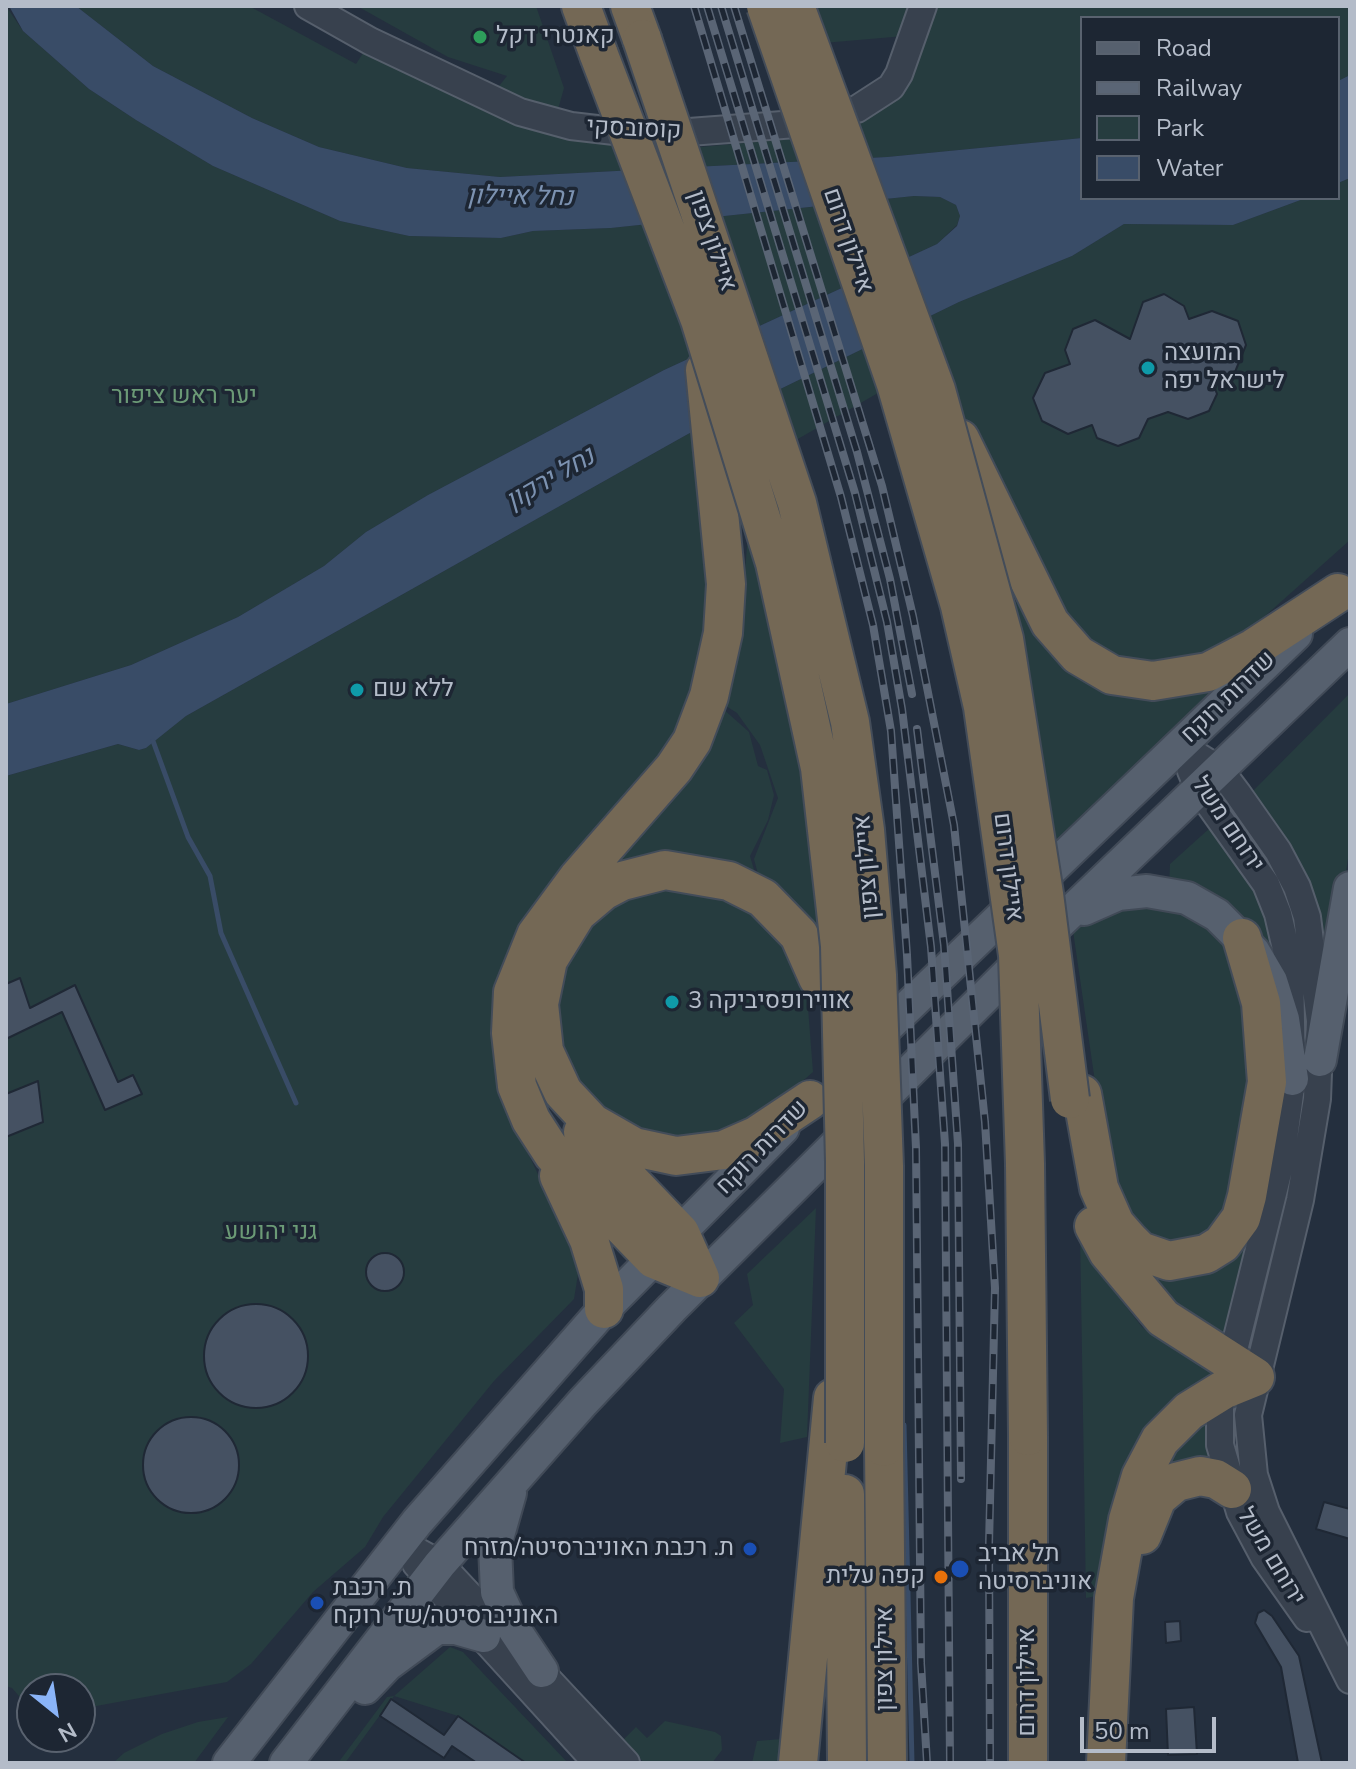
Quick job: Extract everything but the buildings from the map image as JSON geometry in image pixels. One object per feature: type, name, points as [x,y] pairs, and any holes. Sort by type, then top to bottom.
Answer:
[{"type":"highway","points":[[581,6],[700,320],[775,563],[800,665],[825,798],[840,946],[845,1261],[837,1444],[847,1763]]},
{"type":"highway","name":"איילון דרום","points":[[766,6],[896,384],[960,606],[983,707],[1007,860],[1019,971],[1025,1150],[1028,1763]]},
{"type":"highway","points":[[795,6],[936,390],[1009,662],[1051,910],[1076,1097],[1078,1182],[1090,1219],[1108,1252],[1163,1318],[1236,1376],[1171,1426],[1150,1454],[1128,1520],[1118,1566],[1110,1654],[1106,1763]]},
{"type":"highway","name":"איילון צפון","points":[[636,23],[785,464],[817,575],[850,722],[867,846],[878,1004],[884,1181],[887,1763]]},
{"type":"highway","points":[[604,1309],[604,1289],[589,1240],[517,1086],[512,1056],[511,1008],[518,973],[536,935],[558,902],[674,768],[692,741],[709,696],[723,633],[726,584],[723,525],[700,320]]},
{"type":"highway","points":[[936,390],[1050,623],[1089,663],[1112,675],[1153,681],[1191,676],[1225,665],[1344,587]]},
{"type":"highway","points":[[667,1246],[557,1096],[540,1059],[539,1004],[543,977],[554,948],[583,907],[622,881],[665,870],[729,881],[763,898],[799,935],[818,978],[845,1261]]},
{"type":"highway","points":[[1076,1097],[1099,1188],[1115,1224],[1129,1240],[1140,1251],[1169,1261],[1206,1254],[1222,1244],[1241,1218],[1267,1082],[1261,1003],[1242,938]]},
{"type":"highway","points":[[539,1004],[544,1051],[563,1092],[587,1119],[627,1145],[676,1156],[724,1150],[756,1136],[810,1100]]},
{"type":"highway","points":[[531,1120],[553,1154],[667,1246],[700,1278]]},
{"type":"highway","points":[[798,1763],[837,1444]]},
{"type":"highway","points":[[1110,1654],[1143,1532],[1157,1498],[1165,1488],[1189,1477],[1216,1479],[1232,1489]]},
{"type":"main road","name":"שדרות רוקח","points":[[229,1763],[400,1542],[604,1309],[810,1100],[1344,587]]},
{"type":"main road","name":"שדרות רוקח","points":[[287,1763],[434,1572],[583,1402],[700,1278],[1051,910],[1210,780],[1350,644]]},
{"type":"main road","points":[[1320,1060],[1350,888]]},
{"type":"main road","points":[[1051,910],[1133,891],[1147,891],[1205,906],[1242,938],[1263,966],[1276,994],[1292,1079]]},
{"type":"main road","points":[[513,1483],[500,1523],[494,1571],[504,1610],[542,1671]]},
{"type":"main road","points":[[287,1763],[387,1665],[421,1637],[443,1627],[484,1636]]},
{"type":"street","name":"קוסובסקי","points":[[308,6],[370,41],[520,112],[571,126],[649,135],[796,124],[857,109],[891,87],[899,74],[923,6]]},
{"type":"street","name":"ירוחם משל","points":[[1180,745],[1278,851],[1297,887],[1314,952],[1320,1060],[1300,1200],[1236,1376],[1248,1415],[1254,1475],[1266,1512],[1347,1674]]},
{"type":"street","name":"ירוחם משל","points":[[1210,780],[1266,884],[1278,914],[1290,966],[1292,1079],[1275,1194],[1220,1445],[1232,1489],[1264,1557],[1347,1674]]},
{"type":"street","points":[[400,1542],[542,1671],[626,1763]]},
{"type":"street","points":[[434,1572],[484,1636],[597,1763]]},
{"type":"green space","name":"יער ראש ציפור","points":[[6,6],[23,31],[89,89],[136,120],[213,166],[340,221],[409,236],[501,238],[533,231],[611,228],[914,196],[940,197],[956,205],[960,216],[957,225],[937,244],[664,370],[428,495],[366,532],[324,566],[238,617],[131,665],[6,704]]},
{"type":"green space","points":[[76,6],[249,6],[356,64],[367,47],[576,139],[595,143],[700,147],[789,139],[853,123],[908,82],[936,6],[1350,6],[1350,75],[1340,80],[1340,16],[1080,16],[1080,138],[887,157],[500,177],[407,168],[319,147],[252,118],[153,66]]},
{"type":"green space","name":"קאנטרי דקל","points":[[357,6],[536,6],[564,88],[557,113],[495,91],[507,76],[448,57]]},
{"type":"green space","points":[[810,6],[910,6],[905,36],[823,43]]},
{"type":"green space","name":"גני יהושע","points":[[1350,178],[1350,540],[1245,634],[1185,664],[1127,664],[1068,627],[967,435],[939,358],[702,494],[708,600],[701,656],[676,732],[660,758],[530,910],[502,967],[496,988],[524,1145],[580,1262],[574,1299],[494,1381],[383,1517],[365,1547],[313,1592],[251,1664],[227,1682],[96,1706],[96,1673],[16,1673],[16,1693],[6,1686],[6,776],[118,744],[139,750],[146,748],[186,716],[688,434],[959,302],[1072,256],[1124,224],[1233,225],[1301,200],[1340,200],[1340,182]]},
{"type":"green space","points":[[749,521],[800,758],[828,969],[760,882],[754,859],[778,798],[760,745],[737,713],[726,706],[744,584]]},
{"type":"green space","points":[[1011,596],[1054,648],[1080,672],[1256,656],[1056,842]]},
{"type":"green space","points":[[1350,693],[1350,845],[1331,974],[1250,794]]},
{"type":"green space","points":[[721,707],[749,732],[758,766],[767,770],[774,795],[768,820],[750,856],[757,880],[599,881]]},
{"type":"green space","points":[[1211,827],[1250,882],[1265,911],[1281,957],[1270,961],[1169,888],[1170,864]]},
{"type":"green space","points":[[694,885],[768,918],[806,982],[813,1072],[758,1120],[712,1140],[632,1133],[574,1085],[551,1012],[571,943],[627,893]]},
{"type":"green space","points":[[1130,905],[1174,907],[1228,938],[1257,1035],[1226,1226],[1172,1247],[1132,1224],[1107,1164],[1072,924]]},
{"type":"green space","points":[[1256,1196],[1238,1295],[1222,1341],[1179,1314],[1128,1249],[1160,1272]]},
{"type":"green space","points":[[816,1208],[807,1437],[780,1443],[784,1389],[734,1323],[753,1305],[747,1274]]},
{"type":"green space","points":[[1080,1231],[1100,1273],[1142,1327],[1165,1343],[1207,1359],[1211,1371],[1101,1595],[1086,1598]]},
{"type":"green space","points":[[1209,1409],[1210,1463],[1159,1473]]},
{"type":"green space","points":[[450,1647],[463,1652],[568,1763],[526,1763],[458,1716],[394,1696]]},
{"type":"green space","points":[[394,1696],[345,1763],[338,1763],[387,1697]]},
{"type":"green space","points":[[228,1717],[194,1763],[113,1763],[124,1753],[162,1734],[198,1722]]},
{"type":"green space","points":[[665,1721],[715,1732],[721,1736],[722,1750],[712,1763],[644,1763],[624,1739],[636,1727],[647,1738]]},
{"type":"green space","points":[[794,1738],[791,1763],[752,1763],[757,1741]]},
{"type":"water","points":[[9,6],[76,6],[153,66],[252,118],[319,147],[407,168],[500,177],[887,157],[1080,138],[1080,200],[1301,200],[1233,225],[1124,224],[1072,256],[959,302],[688,434],[186,716],[146,748],[139,750],[118,744],[6,776],[6,704],[131,665],[238,617],[324,566],[366,532],[428,495],[664,370],[937,244],[957,226],[960,216],[956,205],[940,197],[914,196],[611,228],[533,231],[501,238],[409,236],[340,221],[213,166],[89,89],[23,31]]},
{"type":"water","points":[[1350,75],[1350,178],[1340,182],[1340,80]]},
{"type":"waterway","points":[[153,741],[188,837],[210,876],[221,933],[296,1103]]},
{"type":"waterway","points":[[904,1425],[912,1763]]},
{"type":"railway","points":[[694,6],[841,497],[873,625],[891,731],[907,955],[916,1148],[921,1663],[927,1763]]},
{"type":"railway","points":[[707,6],[855,493],[887,622],[902,709],[931,947],[945,1144],[950,1763]]},
{"type":"railway","points":[[721,6],[857,452],[890,579],[912,694]]},
{"type":"railway","points":[[734,6],[882,486],[913,616],[954,825],[985,1122],[995,1288],[989,1545],[990,1763]]},
{"type":"railway","points":[[917,729],[944,945],[958,1144],[961,1479]]},
{"type":"place","name":"קאנטרי דקל","points":[[480,37]]},
{"type":"place","name":"המועצה לישראל יפה","points":[[1148,368]]},
{"type":"place","name":"ללא שם","points":[[357,690]]},
{"type":"place","name":"אווירופסיביקה 3","points":[[672,1002]]},
{"type":"place","name":"ת. רכבת האוניברסיטה/מזרח","points":[[750,1549]]},
{"type":"place","name":"תל אביב אוניברסיטה","points":[[960,1569]]},
{"type":"place","name":"קפה עלית","points":[[941,1577]]},
{"type":"place","name":"ת. רכבת האוניברסיטה/שד׳ רוקח","points":[[317,1603]]},
{"type":"water label","name":"נחל איילון","points":[[520,198]]},
{"type":"water label","name":"נחל ירקון","points":[[551,480]]}]
